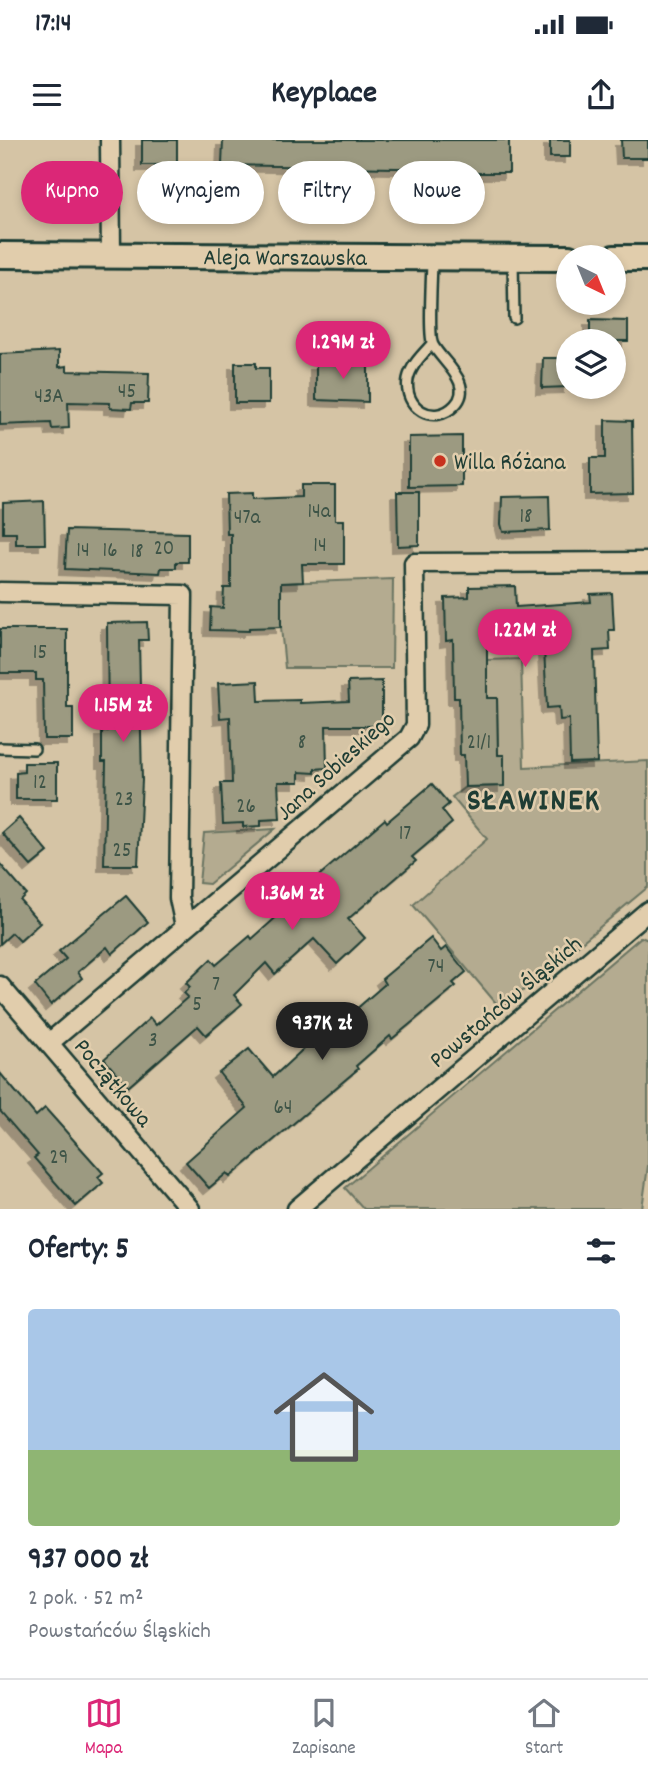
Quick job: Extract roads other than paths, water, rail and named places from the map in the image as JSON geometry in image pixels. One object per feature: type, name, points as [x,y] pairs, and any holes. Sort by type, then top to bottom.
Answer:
[{"type":"street","points":[[110,140],[111,255]]},
{"type":"street","name":"Aleja Warszawska","points":[[0,255],[556,258]]},
{"type":"street","points":[[626,258],[648,258]]},
{"type":"street","name":"Jana Sobieskiego","points":[[49,1043],[414,732],[414,563],[648,562]]},
{"type":"street","points":[[0,592],[183,595],[180,898],[185,926]]},
{"type":"street","name":"Powstańców Śląskich","points":[[297,1209],[648,911]]},
{"type":"street","name":"Początkowa","points":[[0,986],[190,1209]]},
{"type":"lane","points":[[432,256],[432,344],[451,367],[461,391],[458,402],[447,411],[426,415],[416,409],[409,397],[408,380],[414,364],[432,344]]},
{"type":"lane","points":[[513,257],[514,318]]},
{"type":"lane","points":[[0,748],[34,749]]},
{"type":"place","name":"Willa Różana","points":[[440,461]]},
{"type":"district","name":"SŁAWINEK","points":[[534,798]]}]
